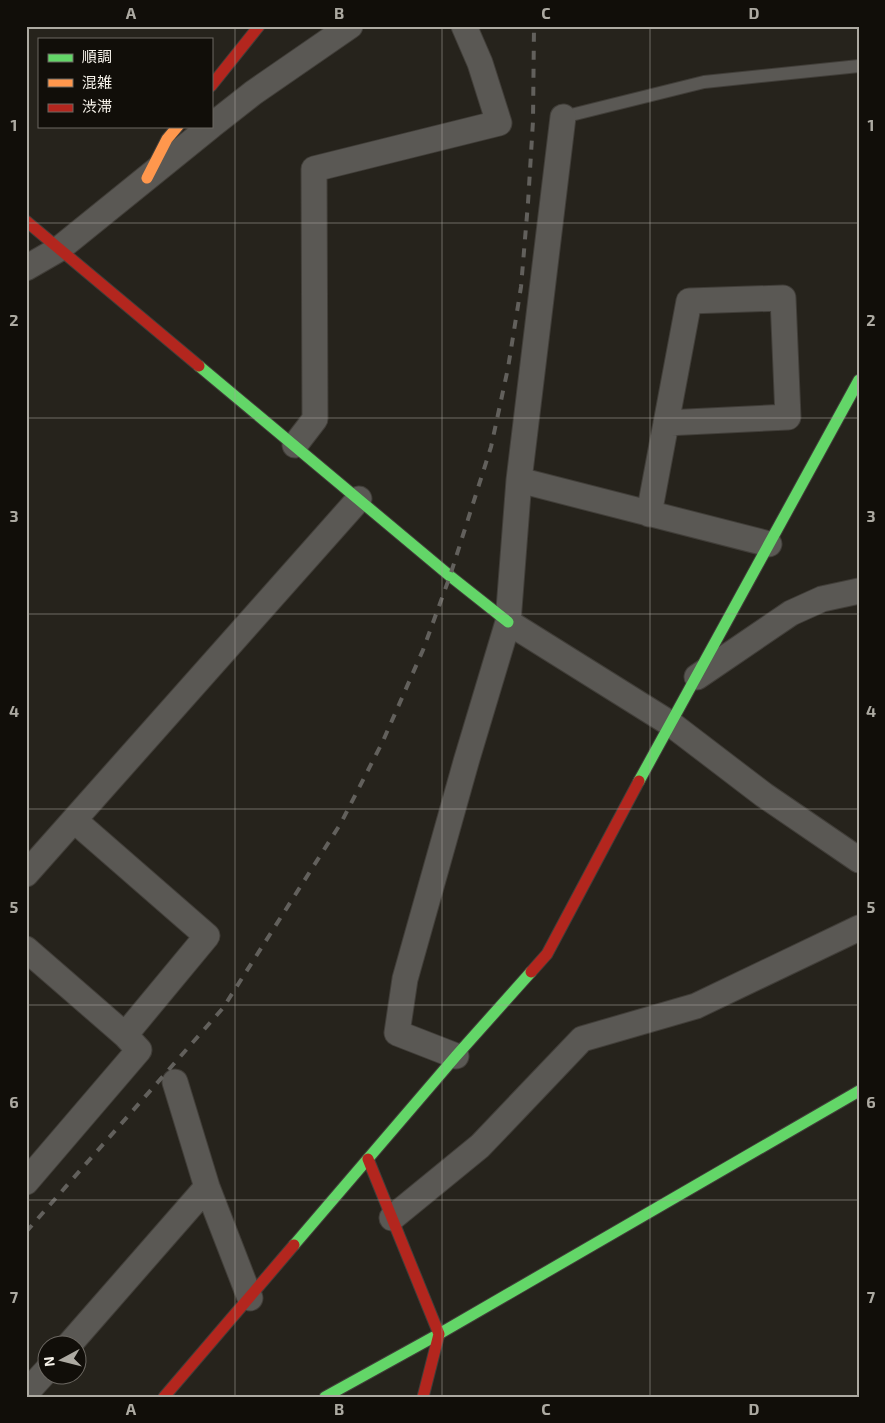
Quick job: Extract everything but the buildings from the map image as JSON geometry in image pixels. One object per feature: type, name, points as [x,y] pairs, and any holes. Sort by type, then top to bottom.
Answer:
[{"type":"street","points":[[212,85],[258,26]]},
{"type":"street","points":[[212,125],[252,93],[350,26]]},
{"type":"street","points":[[295,445],[315,418],[314,169],[499,123],[480,64],[464,26]]},
{"type":"street","points":[[456,1056],[397,1033],[405,979],[466,762],[508,622],[519,480],[563,117]]},
{"type":"street","points":[[147,178],[167,139],[176,128]]},
{"type":"street","points":[[26,268],[59,249],[209,128]]},
{"type":"street","points":[[26,220],[450,576],[508,622],[671,724],[764,795],[859,860]]},
{"type":"street","points":[[650,514],[666,423],[689,301],[783,298],[788,418],[666,423]]},
{"type":"street","points":[[164,1397],[456,1056],[547,954],[619,818],[859,380]]},
{"type":"street","points":[[519,480],[769,544]]},
{"type":"street","points":[[26,874],[359,499]]},
{"type":"street","points":[[697,677],[791,613],[822,599],[859,592]]},
{"type":"street","points":[[74,820],[207,936],[125,1035]]},
{"type":"street","points":[[392,1218],[480,1146],[582,1039],[696,1006],[859,928]]},
{"type":"street","points":[[26,949],[140,1050],[26,1182]]},
{"type":"street","points":[[175,1082],[208,1187],[250,1298]]},
{"type":"street","points":[[325,1397],[439,1334],[859,1091]]},
{"type":"street","points":[[368,1159],[439,1334],[423,1397]]},
{"type":"street","points":[[77,1336],[208,1187]]},
{"type":"street","points":[[26,1393],[38,1380]]},
{"type":"lane","points":[[563,117],[704,82],[859,66]]},
{"type":"railway","points":[[26,1232],[223,1008],[341,823],[383,741],[423,650],[450,576],[491,447],[508,368],[521,287],[528,203],[533,121],[534,26]]},
{"type":"traffic: fast","points":[[199,366],[450,576],[508,622]]},
{"type":"traffic: fast","points":[[639,781],[859,380]]},
{"type":"traffic: fast","points":[[294,1245],[456,1056],[531,972]]},
{"type":"traffic: fast","points":[[325,1397],[439,1334],[859,1091]]},
{"type":"traffic: slow","points":[[147,178],[167,139],[176,128]]},
{"type":"traffic: jam","points":[[212,85],[259,26]]},
{"type":"traffic: jam","points":[[26,221],[199,366]]},
{"type":"traffic: jam","points":[[531,972],[547,954],[639,781]]},
{"type":"traffic: jam","points":[[368,1159],[439,1334],[423,1397]]},
{"type":"traffic: jam","points":[[164,1397],[294,1245]]}]
